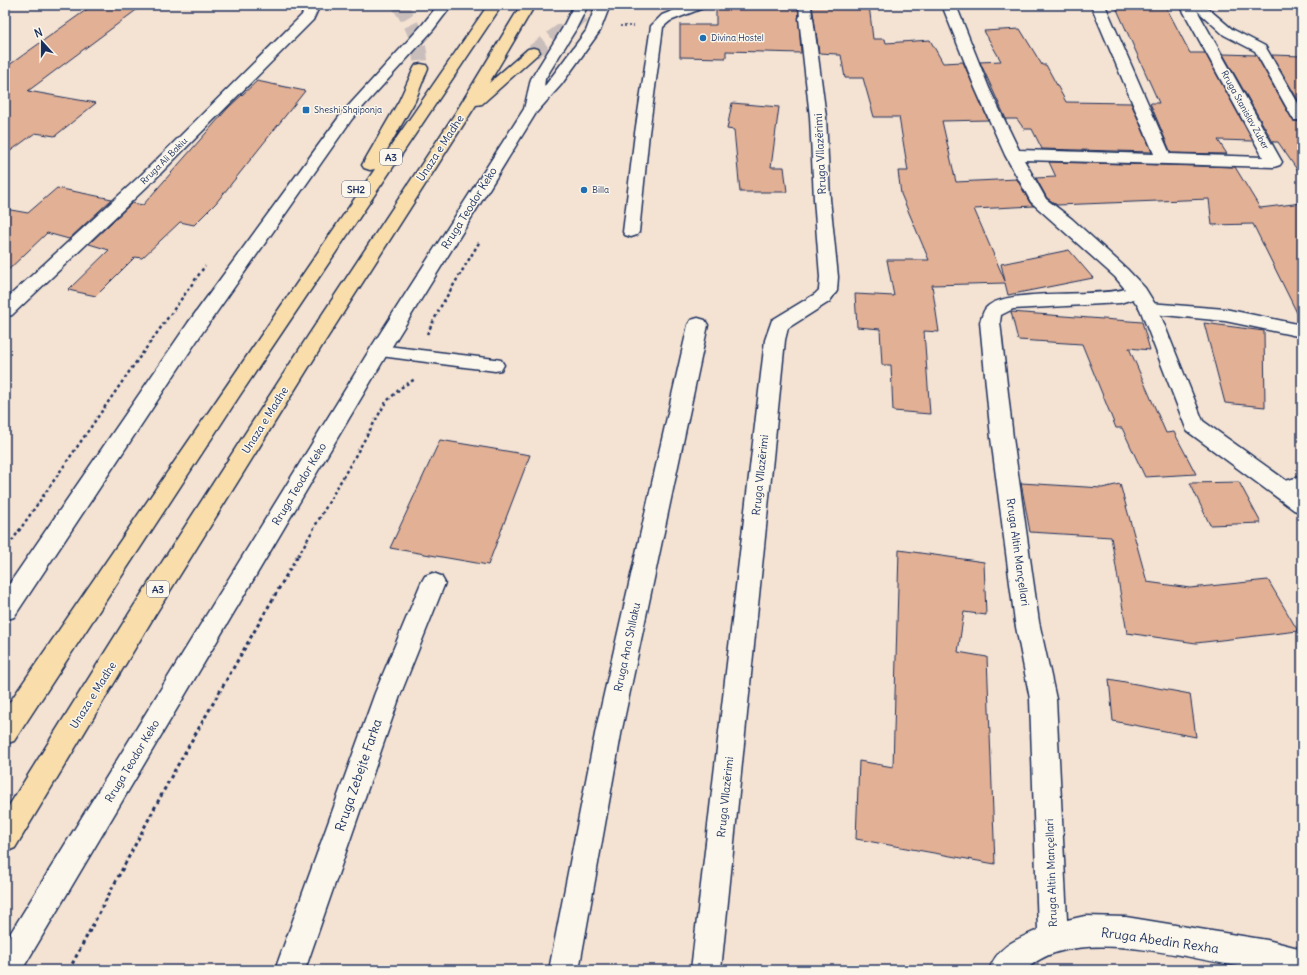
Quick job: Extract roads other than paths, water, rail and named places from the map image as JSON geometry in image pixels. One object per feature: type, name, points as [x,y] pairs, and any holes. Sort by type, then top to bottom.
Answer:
[{"type":"highway","name":"A3","points":[[5,732],[288,309],[495,5]]},
{"type":"highway","name":"Unaza e Madhe","points":[[5,838],[146,608],[294,374],[464,112],[528,5]]},
{"type":"highway","points":[[464,112],[533,52]]},
{"type":"highway","name":"SH2","points":[[288,309],[407,101],[421,68]]},
{"type":"street","name":"Rruga Ali Bakiu","points":[[9,302],[147,178],[308,17],[311,12],[311,5]]},
{"type":"street","points":[[5,610],[195,328],[347,116],[428,27],[445,5]]},
{"type":"street","points":[[530,111],[538,79],[569,29],[581,5]]},
{"type":"street","name":"Rruga Teodor Keko","points":[[5,970],[379,351],[530,111],[556,82],[593,31],[603,5]]},
{"type":"street","points":[[949,5],[982,88],[1013,155],[1039,202],[1121,273],[1143,300],[1194,425],[1203,433],[1293,487],[1302,504]]},
{"type":"street","points":[[1098,5],[1164,159]]},
{"type":"street","name":"Rruga Stanislav Zuber","points":[[1013,155],[1274,162],[1187,5]]},
{"type":"street","name":"Rruga Vllazërimi","points":[[706,970],[775,340],[779,325],[822,298],[828,291],[829,277],[822,199],[818,117],[806,12]]},
{"type":"street","points":[[383,75],[410,64],[450,21]]},
{"type":"street","name":"Rruga Altin Mançellari","points":[[1053,939],[1043,699],[1027,622],[1002,438],[990,322],[993,312],[1012,303],[1120,297],[1143,300]]},
{"type":"street","name":"Rruga Ana Shllaku","points":[[564,970],[609,729],[698,325]]},
{"type":"street","name":"Rruga Zebejte Farka","points":[[290,970],[382,707],[433,583]]},
{"type":"street","name":"Rruga Abedin Rexha","points":[[1004,970],[1022,952],[1053,939],[1085,930],[1126,932],[1267,955],[1302,964]]},
{"type":"lane","points":[[631,232],[642,133],[657,26],[666,18],[699,5]]},
{"type":"lane","points":[[1197,5],[1228,32],[1260,49],[1299,117]]},
{"type":"lane","points":[[1143,300],[1302,331]]},
{"type":"lane","points":[[379,351],[495,365]]},
{"type":"tunnel","points":[[399,5],[409,20],[418,42],[421,68]]},
{"type":"tunnel","points":[[533,52],[597,5]]},
{"type":"place","name":"Divina Hostel","points":[[703,38]]},
{"type":"place","name":"Sheshi Shqiponja","points":[[306,110]]},
{"type":"place","name":"Billa","points":[[584,190]]}]
